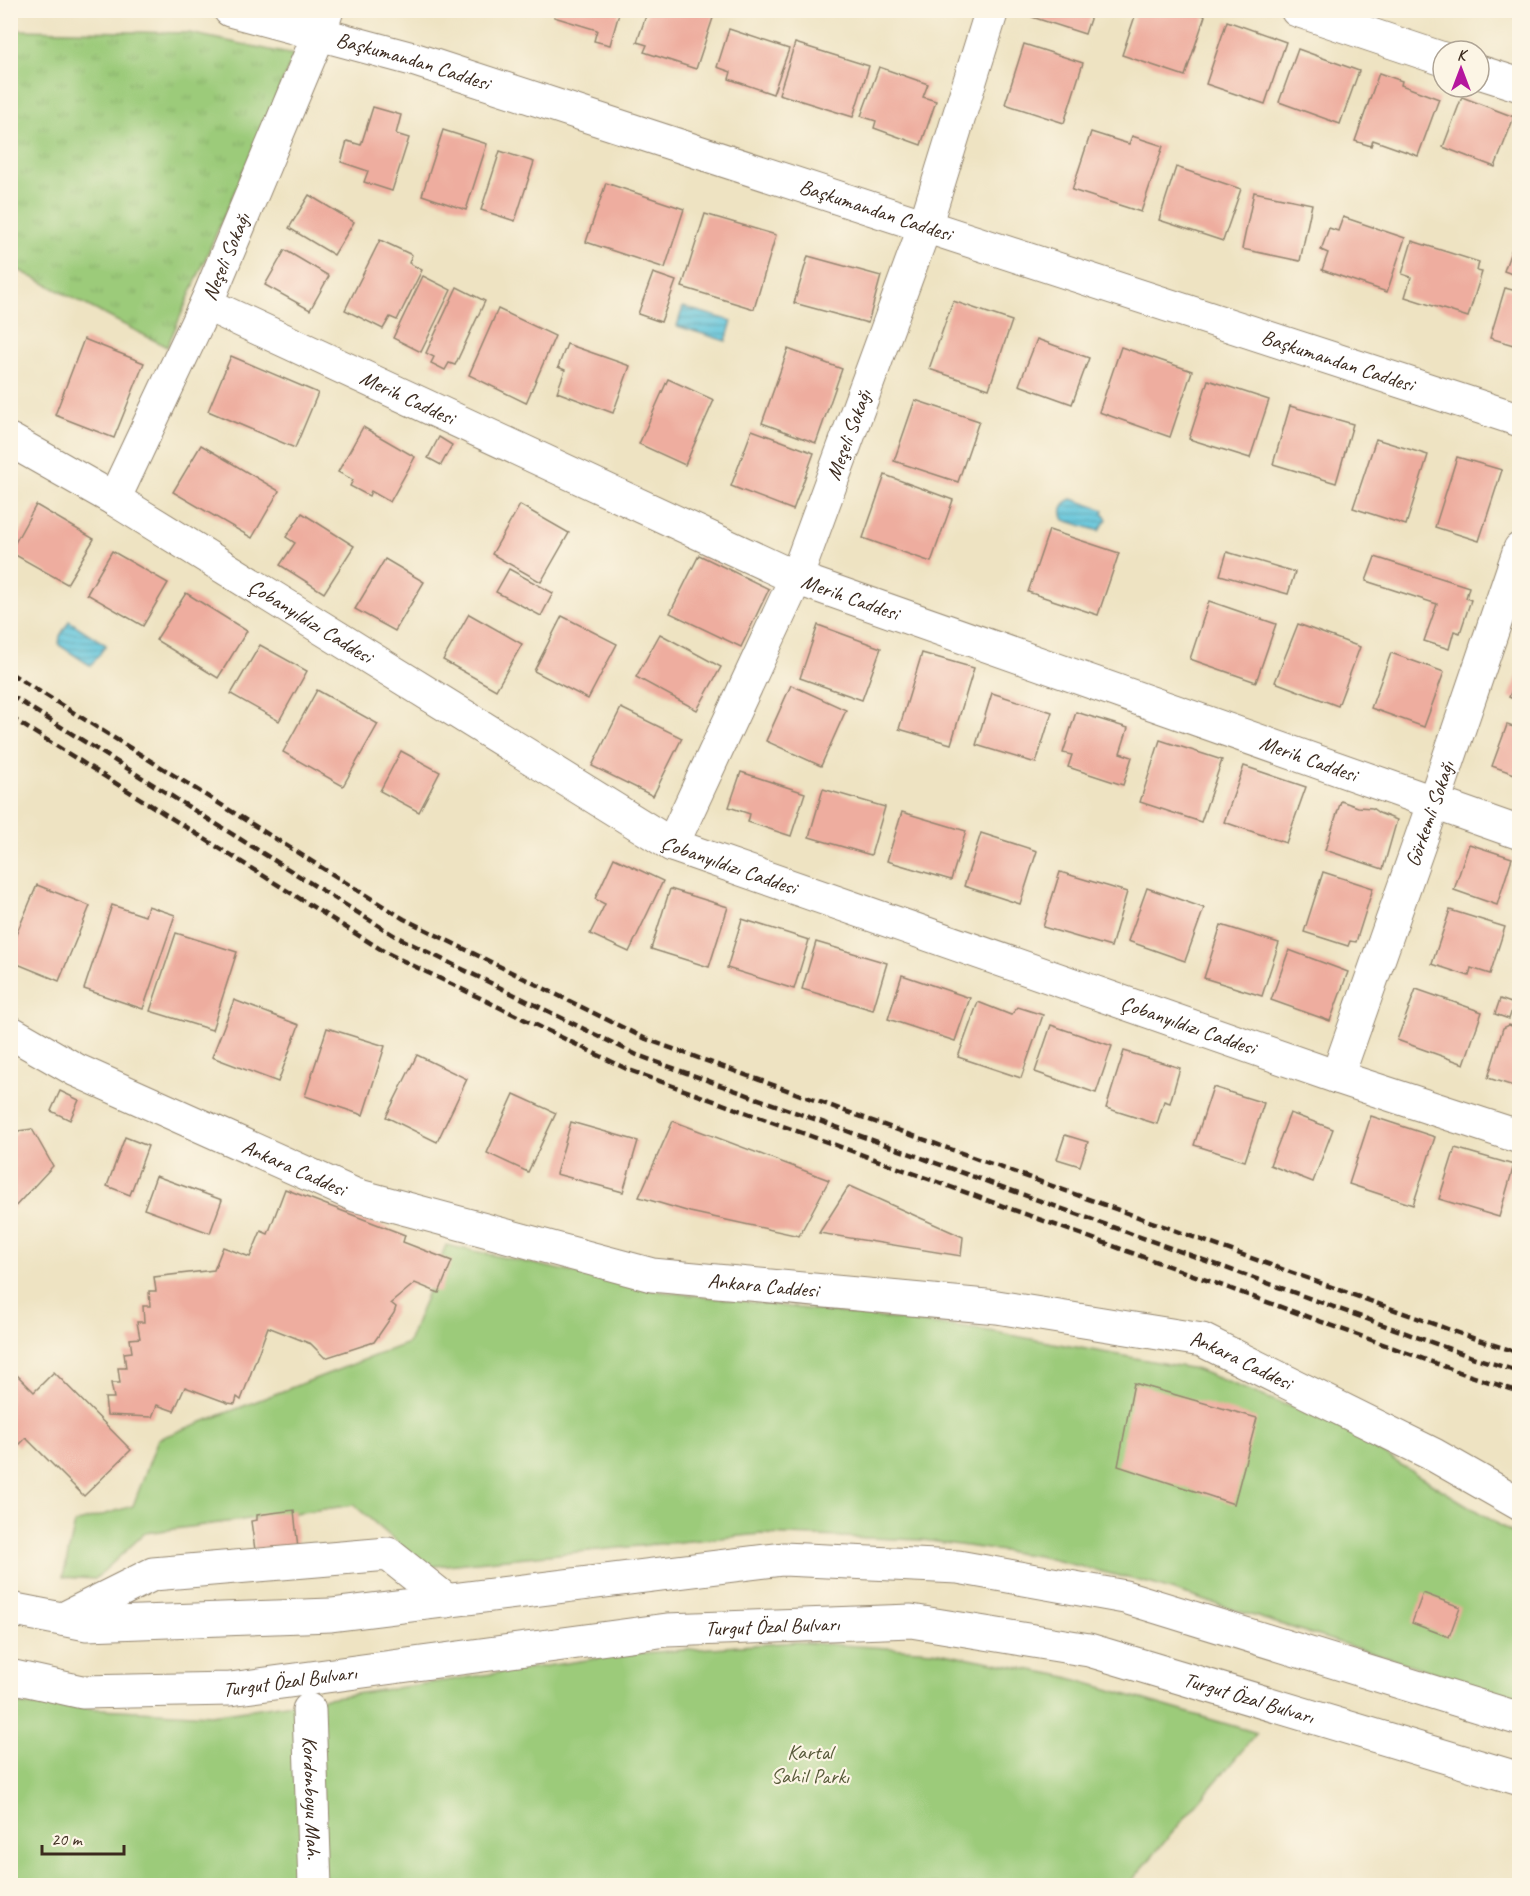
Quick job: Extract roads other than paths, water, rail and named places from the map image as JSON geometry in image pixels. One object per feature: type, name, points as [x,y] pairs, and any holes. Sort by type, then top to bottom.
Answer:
[{"type":"main road","name":"Başkumandan Caddesi","points":[[230,10],[323,22],[416,60],[1520,420]]},
{"type":"main road","name":"Meşeli Sokağı","points":[[672,845],[796,578],[925,226],[992,10]]},
{"type":"main road","points":[[1298,10],[1431,55]]},
{"type":"main road","name":"Neşeli Sokağı","points":[[114,499],[206,304],[323,22]]},
{"type":"main road","points":[[1491,76],[1520,85]]},
{"type":"main road","name":"Merih Caddesi","points":[[206,304],[796,578],[1520,833]]},
{"type":"main road","name":"Çobanyıldızı Caddesi","points":[[10,440],[114,499],[672,845],[1336,1077],[1520,1137]]},
{"type":"main road","name":"Görkemli Sokağı","points":[[1336,1077],[1434,802],[1520,549]]},
{"type":"main road","name":"Ankara Caddesi","points":[[10,1032],[76,1070],[355,1195],[652,1275],[997,1307],[1202,1340],[1434,1455],[1520,1504]]},
{"type":"main road","points":[[63,1619],[153,1574],[388,1554],[447,1601]]},
{"type":"main road","points":[[10,1609],[87,1624],[331,1615],[783,1559],[958,1567],[1125,1597],[1520,1719]]},
{"type":"main road","name":"Turgut Özal Bulvarı","points":[[10,1676],[82,1692],[230,1689],[667,1630],[911,1621],[1089,1650],[1520,1779]]},
{"type":"main road","name":"Kordonboyu Mah.","points":[[309,1710],[315,1886]]},
{"type":"water","points":[[683,307],[732,321],[726,341],[677,326]]},
{"type":"water","points":[[1072,499],[1104,510],[1103,513],[1107,519],[1099,531],[1064,520],[1062,507]]},
{"type":"water","points":[[69,621],[106,645],[91,666],[59,645],[60,636]]},
{"type":"railway","points":[[10,673],[404,919],[646,1039],[1478,1340],[1520,1353]]},
{"type":"railway","points":[[10,695],[395,936],[637,1055],[1472,1357],[1520,1372]]},
{"type":"railway","points":[[10,717],[385,952],[629,1070],[1520,1392]]},
{"type":"park label","name":"Kartal Sahil Parkı","points":[[810,1764]]}]
